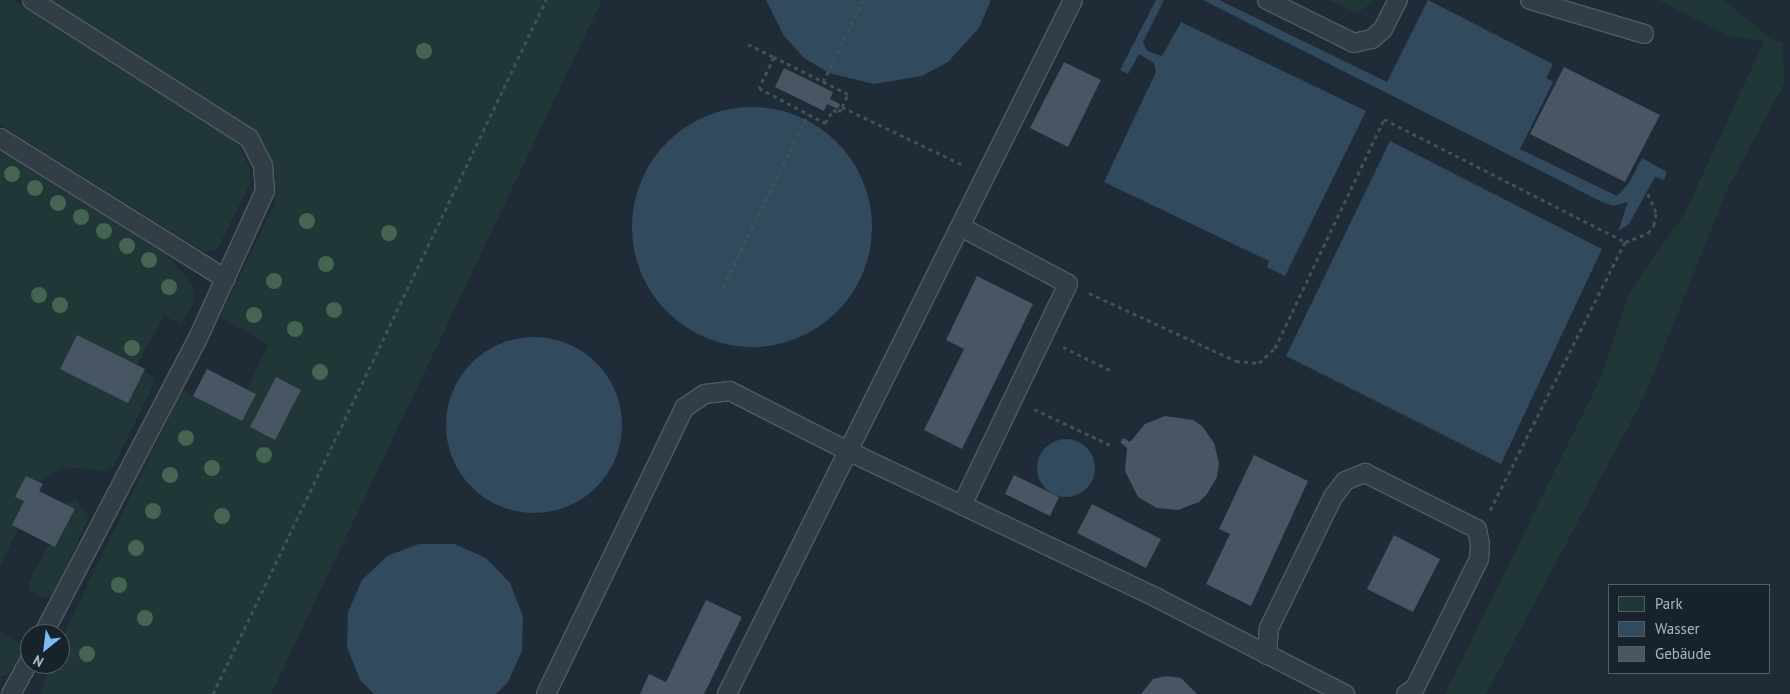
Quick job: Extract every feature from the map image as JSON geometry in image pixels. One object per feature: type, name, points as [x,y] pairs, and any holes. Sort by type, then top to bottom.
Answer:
[{"type":"lane","points":[[32,0],[248,138],[263,165],[265,191],[226,279],[48,624]]},
{"type":"lane","points":[[726,694],[1073,0]]},
{"type":"lane","points":[[1267,0],[1354,43],[1372,39],[1383,29],[1398,0]]},
{"type":"lane","points":[[1530,0],[1644,34]]},
{"type":"lane","points":[[0,138],[226,279]]},
{"type":"lane","points":[[961,226],[1068,284],[962,505]]},
{"type":"lane","points":[[546,694],[684,408],[705,394],[730,391],[848,451],[1160,599],[1345,694]]},
{"type":"lane","points":[[1267,655],[1269,628],[1333,498],[1346,481],[1365,473],[1477,529],[1479,559],[1415,688],[1406,694]]},
{"type":"lane","points":[[11,694],[22,674]]},
{"type":"path","points":[[213,694],[546,0]]},
{"type":"path","points":[[823,82],[863,0]]},
{"type":"path","points":[[748,44],[774,57],[823,82],[848,94],[839,112],[833,110],[825,123],[758,88],[774,57]]},
{"type":"path","points":[[842,106],[984,175]]},
{"type":"path","points":[[723,287],[808,114]]},
{"type":"path","points":[[1068,284],[1236,361],[1259,363],[1276,348],[1384,119],[1625,242]]},
{"type":"path","points":[[1477,529],[1491,510],[1625,242],[1648,233],[1654,225],[1656,212],[1648,194]]},
{"type":"path","points":[[1043,337],[1112,371]]},
{"type":"path","points":[[1013,399],[1110,445]]},
{"type":"green space","points":[[0,0],[13,0],[230,136],[240,147],[250,169],[250,183],[217,250],[204,252],[0,125]]},
{"type":"green space","points":[[47,0],[602,0],[271,694],[41,694],[47,674],[70,674],[69,624],[182,390],[241,421],[255,395],[247,389],[268,344],[220,317],[275,203],[269,154],[259,138],[243,123]]},
{"type":"green space","points":[[1329,0],[1376,0],[1357,13]]},
{"type":"green space","points":[[1659,0],[1724,0],[1772,40],[1782,43],[1785,82],[1727,190],[1644,397],[1486,694],[1445,694],[1600,379],[1630,291],[1685,213],[1764,41],[1728,36]]},
{"type":"green space","points":[[0,149],[166,254],[192,284],[194,301],[181,324],[164,316],[136,366],[156,379],[113,467],[106,471],[64,467],[39,482],[26,476],[16,497],[24,501],[12,525],[18,529],[0,566]]},
{"type":"green space","points":[[76,499],[89,517],[54,593],[46,598],[39,596],[30,591],[28,583],[49,544],[56,547],[75,509],[65,503]]},
{"type":"green space","points":[[0,632],[20,643],[20,660],[9,673],[0,677]]},
{"type":"water","points":[[766,0],[991,0],[979,28],[948,62],[922,76],[874,84],[829,73],[804,58],[784,36]]},
{"type":"water","points":[[1156,0],[1164,0],[1143,42],[1147,51],[1162,56],[1181,22],[1366,111],[1285,276],[1267,267],[1269,261],[1104,182],[1156,72],[1154,63],[1139,54],[1128,74],[1120,70]]},
{"type":"water","points":[[1203,0],[1219,0],[1387,82],[1428,0],[1553,64],[1546,78],[1553,82],[1520,149],[1617,196],[1629,183],[1642,158],[1667,172],[1664,180],[1655,177],[1629,224],[1618,231],[1628,202],[1613,206],[1602,202]]},
{"type":"water","points":[[752,107],[775,110],[798,117],[818,128],[837,142],[851,161],[862,181],[869,204],[872,227],[869,250],[862,273],[851,293],[837,312],[818,326],[798,337],[775,344],[752,347],[729,344],[706,337],[686,326],[667,312],[653,293],[642,273],[635,250],[632,227],[635,204],[642,181],[653,161],[667,142],[686,128],[706,117],[729,110]]},
{"type":"water","points":[[1390,141],[1602,249],[1501,464],[1286,356]]},
{"type":"water","points":[[525,337],[543,337],[576,347],[602,369],[612,383],[618,399],[622,425],[618,451],[612,467],[590,493],[576,503],[560,509],[543,513],[525,513],[492,503],[466,481],[456,467],[450,451],[446,434],[446,416],[456,383],[478,357],[492,347],[508,341]]},
{"type":"water","points":[[1060,439],[1072,439],[1087,447],[1095,462],[1095,474],[1087,489],[1072,497],[1060,497],[1045,489],[1037,474],[1037,462],[1045,447]]},
{"type":"water","points":[[419,544],[454,544],[486,558],[510,583],[523,616],[522,651],[508,682],[496,694],[374,694],[360,680],[347,647],[348,612],[362,580],[387,556]]},
{"type":"building","points":[[1064,62],[1101,80],[1068,147],[1030,128]]},
{"type":"building","points":[[1564,67],[1660,115],[1625,182],[1530,134]]},
{"type":"building","points":[[784,68],[833,92],[830,99],[840,104],[838,109],[827,104],[824,111],[775,87]]},
{"type":"building","points":[[977,276],[1033,304],[962,449],[924,430],[964,349],[946,340]]},
{"type":"building","points":[[77,335],[145,369],[128,403],[60,369]]},
{"type":"building","points":[[207,369],[256,394],[242,421],[193,396]]},
{"type":"building","points":[[276,377],[301,390],[275,440],[250,427]]},
{"type":"building","points":[[1165,416],[1193,420],[1202,426],[1214,443],[1219,463],[1217,477],[1207,494],[1199,502],[1178,510],[1157,508],[1138,497],[1125,471],[1127,448],[1120,442],[1124,438],[1130,442],[1145,424]]},
{"type":"building","points":[[1254,455],[1308,481],[1251,606],[1206,584],[1230,534],[1219,529]]},
{"type":"building","points":[[1014,475],[1059,497],[1050,516],[1005,494]]},
{"type":"building","points":[[26,476],[43,484],[39,491],[75,509],[55,547],[12,525],[24,501],[15,497]]},
{"type":"building","points":[[1092,504],[1161,539],[1146,568],[1077,533]]},
{"type":"building","points":[[1394,535],[1440,559],[1413,612],[1367,589]]},
{"type":"building","points":[[706,600],[742,617],[704,694],[640,694],[649,674],[666,682]]},
{"type":"building","points":[[1166,676],[1181,678],[1197,694],[1141,694],[1153,679]]}]
